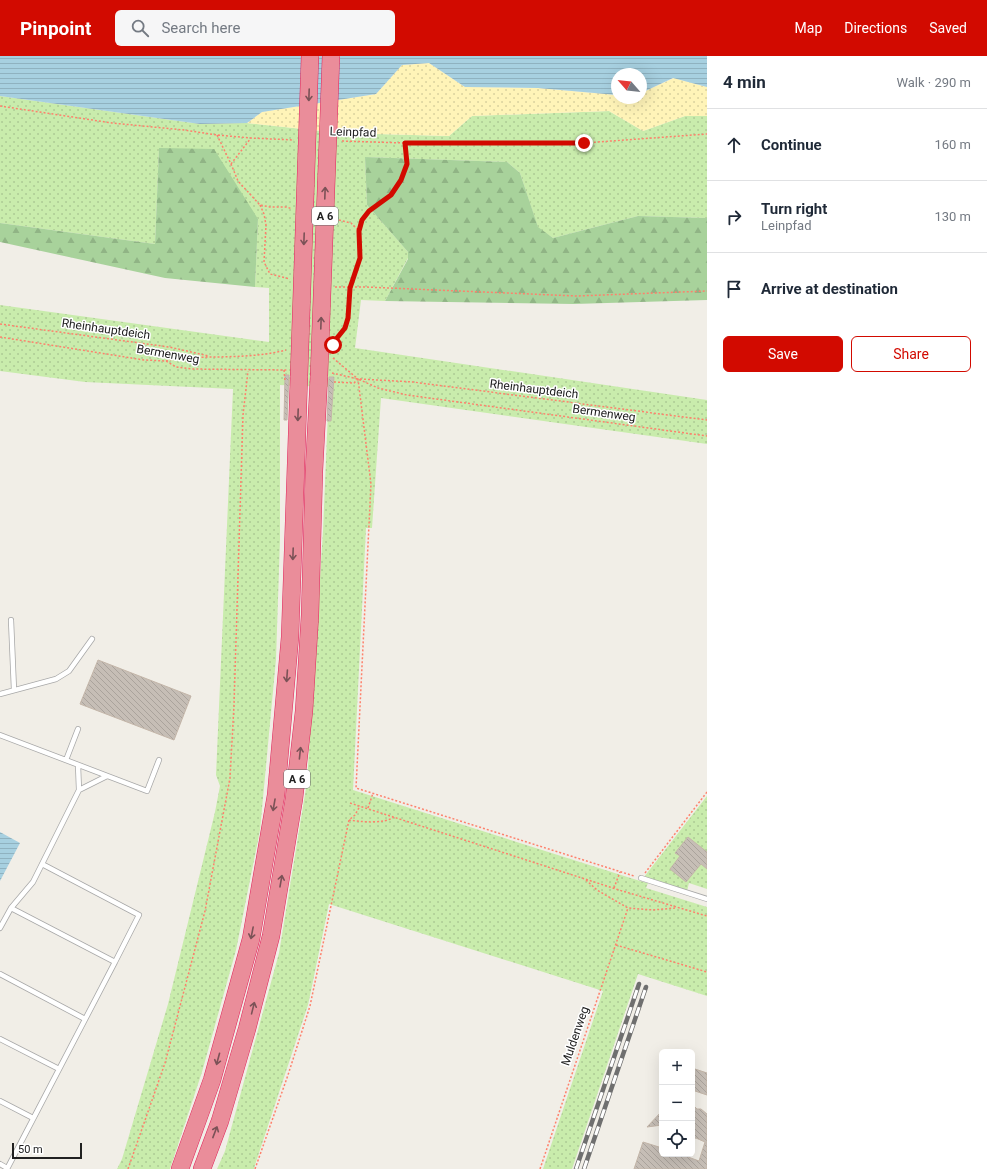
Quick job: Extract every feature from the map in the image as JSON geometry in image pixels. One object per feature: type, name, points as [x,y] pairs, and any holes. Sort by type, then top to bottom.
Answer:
[{"type":"highway","name":"A 6","points":[[180,1169],[212,1080],[251,939],[276,795],[290,637],[289,374],[310,56]]},
{"type":"highway","name":"A 6","points":[[202,1169],[220,1121],[270,943],[294,799],[304,711],[326,379],[331,56]]},
{"type":"lane","points":[[11,620],[14,690]]},
{"type":"lane","points":[[0,694],[56,679],[69,670],[92,639]]},
{"type":"lane","points":[[66,760],[78,729]]},
{"type":"lane","points":[[0,735],[147,791],[159,760]]},
{"type":"lane","points":[[0,928],[11,908],[33,882],[79,790],[78,765]]},
{"type":"lane","points":[[79,790],[106,776]]},
{"type":"lane","points":[[0,1164],[7,1168],[139,915],[42,864]]},
{"type":"lane","points":[[640,878],[707,899]]},
{"type":"lane","points":[[11,908],[115,962]]},
{"type":"lane","points":[[0,974],[85,1019]]},
{"type":"lane","points":[[0,1039],[59,1069]]},
{"type":"lane","points":[[0,1101],[33,1118]]},
{"type":"path","points":[[0,106],[217,135],[297,140]]},
{"type":"path","name":"Leinpfad","points":[[336,141],[405,143],[584,143],[707,134]]},
{"type":"path","points":[[217,135],[232,164],[238,181],[260,205],[270,208]]},
{"type":"path","points":[[232,164],[251,138]]},
{"type":"path","points":[[333,345],[345,328],[348,318],[350,288],[360,258],[359,231],[362,220],[369,211],[391,195],[401,180],[407,164],[405,143]]},
{"type":"path","points":[[350,288],[365,287],[577,296],[707,291]]},
{"type":"path","name":"Rheinhauptdeich","points":[[0,324],[168,347],[209,356]]},
{"type":"path","name":"Bermenweg","points":[[0,337],[144,360],[166,361],[176,367],[192,369],[248,370],[289,374]]},
{"type":"path","name":"Bermenweg","points":[[333,352],[333,358],[358,379],[378,388],[407,395],[707,436]]},
{"type":"path","points":[[166,361],[176,358],[275,353]]},
{"type":"path","points":[[128,1169],[165,1063],[205,911],[230,778],[238,620],[244,415],[248,370]]},
{"type":"path","name":"Rheinhauptdeich","points":[[326,379],[354,383],[358,379],[413,382],[707,420]]},
{"type":"path","points":[[358,379],[371,484],[356,788],[640,878],[707,792]]},
{"type":"path","points":[[368,809],[373,793]]},
{"type":"path","points":[[350,803],[614,888],[707,916]]},
{"type":"path","points":[[255,1169],[288,1075],[310,1006],[349,820],[355,815],[360,806]]},
{"type":"path","points":[[349,820],[362,822],[389,820],[394,817]]},
{"type":"path","points":[[614,888],[620,872]]},
{"type":"path","points":[[586,879],[597,890],[628,908],[653,910],[677,907]]},
{"type":"path","name":"Muldenweg","points":[[540,1169],[628,908]]},
{"type":"path","points":[[616,945],[707,972]]},
{"type":"green space","points":[[0,96],[200,124],[247,123],[340,133],[449,136],[472,116],[609,111],[643,131],[685,116],[707,116],[707,218],[638,216],[553,238],[538,228],[520,173],[507,162],[365,157],[367,205],[408,252],[408,258],[385,301],[361,300],[355,348],[707,400],[707,444],[381,398],[372,528],[366,528],[353,790],[648,883],[646,888],[707,907],[707,996],[638,974],[572,1169],[543,1169],[603,991],[329,904],[308,1005],[254,1169],[217,1169],[225,1151],[279,953],[307,782],[323,531],[329,387],[280,385],[280,540],[276,659],[260,830],[236,950],[202,1072],[170,1169],[117,1169],[122,1159],[168,1004],[220,786],[216,775],[233,389],[85,382],[0,371],[0,305],[269,342],[269,288],[255,287],[258,219],[159,149],[155,244],[0,223]]},
{"type":"green space","points":[[159,148],[214,149],[258,219],[255,287],[165,278],[0,242],[0,223],[155,244]]},
{"type":"green space","points":[[365,157],[507,162],[520,173],[538,227],[553,238],[638,216],[707,218],[707,300],[574,304],[385,301],[408,259],[408,252],[367,205]]},
{"type":"green space","points":[[707,796],[707,889],[689,883],[687,891],[644,877]]},
{"type":"sand","points":[[429,63],[465,87],[538,88],[611,94],[611,104],[647,104],[647,90],[674,78],[707,87],[707,116],[685,116],[643,131],[609,111],[472,116],[449,136],[340,133],[247,123],[262,112],[376,94],[402,65]]},
{"type":"water","points":[[0,56],[707,56],[707,87],[673,78],[647,90],[647,68],[611,68],[611,94],[538,88],[465,87],[429,63],[402,65],[376,94],[262,112],[247,123],[200,124],[0,96]]},
{"type":"water","points":[[0,832],[20,843],[0,881]]},
{"type":"building","points":[[285,375],[289,375],[287,420],[284,420]]},
{"type":"building","points":[[329,377],[334,377],[331,421],[327,421]]},
{"type":"building","points":[[98,660],[191,696],[174,740],[80,704]]},
{"type":"building","points":[[688,837],[707,852],[707,869],[701,864],[686,882],[670,869],[680,856],[675,853]]},
{"type":"building","points":[[695,1069],[707,1073],[707,1095],[695,1091]]},
{"type":"building","points":[[695,1107],[697,1109],[701,1109],[707,1114],[707,1169],[634,1169],[643,1142],[659,1147],[659,1157],[688,1157],[699,1161],[705,1142],[696,1138]]},
{"type":"building","points":[[659,1114],[659,1125],[647,1127]]},
{"type":"railway","points":[[576,1169],[639,984]]},
{"type":"railway","points":[[584,1169],[646,987]]},
{"type":"route","points":[[333,345],[345,328],[348,318],[350,288],[360,258],[361,246],[359,231],[362,220],[369,211],[391,195],[401,180],[407,164],[405,143],[584,143]]}]
